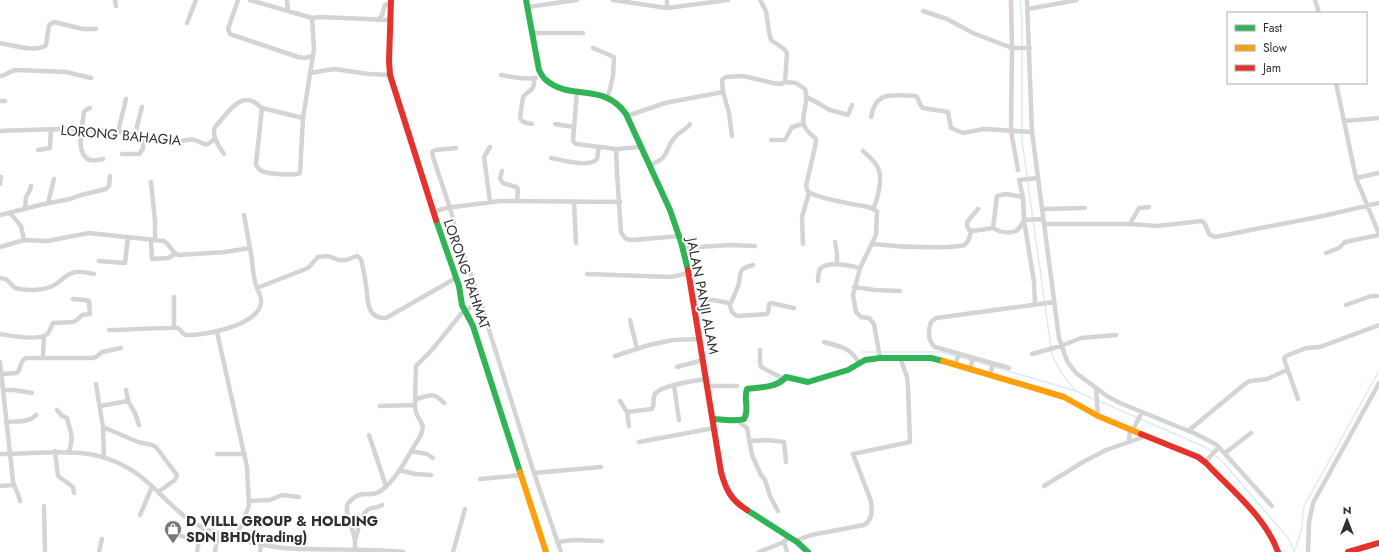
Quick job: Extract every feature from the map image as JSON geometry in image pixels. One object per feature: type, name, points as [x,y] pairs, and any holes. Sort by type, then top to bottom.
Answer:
[{"type":"street","points":[[115,0],[116,6]]},
{"type":"street","points":[[187,22],[196,0]]},
{"type":"street","points":[[238,0],[228,29],[230,34],[298,57],[305,58],[312,56]]},
{"type":"street","points":[[250,0],[312,18],[320,17],[389,20]]},
{"type":"street","points":[[287,0],[288,11]]},
{"type":"street","points":[[501,74],[514,78],[534,78],[541,76],[526,0]]},
{"type":"street","points":[[528,7],[577,0]]},
{"type":"street","points":[[613,0],[667,8],[728,0]]},
{"type":"street","points":[[667,0],[667,8]]},
{"type":"street","points":[[760,0],[766,11],[771,40],[784,49],[787,53],[785,82]]},
{"type":"street","points":[[1011,0],[1014,48],[1011,131],[1018,170]]},
{"type":"street","points":[[1027,0],[1030,132],[1036,179],[1042,209],[1051,302],[1061,346],[1067,361],[1073,370],[1107,396],[1141,413],[1205,438],[1225,454],[1272,506]]},
{"type":"street","points":[[1028,9],[1077,0]]},
{"type":"street","points":[[1314,0],[1319,12]]},
{"type":"street","points":[[378,20],[382,15],[385,4],[391,2]]},
{"type":"street","name":"LORONG RAHMAT","points":[[391,2],[389,20],[390,75],[436,211],[465,311],[473,326],[546,552]]},
{"type":"street","points":[[923,11],[951,20],[973,32],[1014,48],[1028,48]]},
{"type":"street","points":[[262,108],[256,164],[258,168],[262,172],[281,174],[300,173],[303,118],[314,49],[312,18]]},
{"type":"street","points":[[0,43],[34,49],[42,48],[46,45],[49,25],[54,22],[83,29],[96,29]]},
{"type":"street","points":[[532,33],[583,33]]},
{"type":"street","points":[[593,48],[614,57],[613,76],[608,97]]},
{"type":"street","points":[[310,73],[334,69],[369,74],[390,75]]},
{"type":"street","points":[[0,76],[10,71],[17,70],[66,72],[91,78]]},
{"type":"street","name":"JALAN PANJI ALAM","points":[[541,76],[546,82],[556,87],[600,94],[608,97],[617,103],[627,116],[672,214],[680,236],[694,300],[722,478],[729,495],[737,504],[786,539],[795,541],[806,551]]},
{"type":"street","points":[[732,136],[729,113],[723,92],[722,80],[726,77],[744,76],[773,83],[796,83],[804,88],[807,97],[803,124],[816,139],[806,190],[809,193],[874,209],[878,214],[878,228],[876,235],[860,268],[853,295],[856,312],[860,316],[869,318],[874,322],[879,356]]},
{"type":"street","points":[[532,124],[521,121],[520,118],[523,97],[532,90],[534,78]]},
{"type":"street","points":[[1326,253],[1339,248],[1345,242],[1379,234],[1356,178],[1336,84]]},
{"type":"street","points":[[577,90],[573,142],[616,150],[641,147]]},
{"type":"street","points":[[627,116],[665,102],[723,92]]},
{"type":"street","points":[[871,117],[874,107],[883,97],[890,95],[915,96],[923,108],[948,112],[950,126],[957,132],[966,133],[984,129],[1030,132]]},
{"type":"street","points":[[807,97],[830,110],[848,115],[852,105]]},
{"type":"street","points":[[118,132],[126,99]]},
{"type":"street","points":[[224,154],[215,138],[213,131],[240,101],[252,101],[262,108],[303,118]]},
{"type":"street","points":[[135,134],[142,107]]},
{"type":"street","points":[[90,108],[85,110],[81,146],[84,156],[90,160],[103,160]]},
{"type":"street","points":[[1344,121],[1379,118]]},
{"type":"street","points":[[555,124],[574,127]]},
{"type":"street","points":[[649,165],[662,160],[675,136],[686,129],[690,124]]},
{"type":"street","points":[[771,140],[785,140],[792,127],[803,124]]},
{"type":"street","points":[[38,150],[50,148],[52,129]]},
{"type":"street","name":"LORONG BAHAGIA","points":[[0,131],[82,129],[135,134],[175,142],[193,140],[205,145],[215,138]]},
{"type":"street","points":[[122,154],[139,154],[142,149],[143,136]]},
{"type":"street","points":[[490,147],[484,160],[490,202]]},
{"type":"street","points":[[551,158],[577,163],[591,162],[597,159],[599,147]]},
{"type":"street","points":[[456,148],[435,150],[432,154],[448,208],[560,552]]},
{"type":"street","points":[[616,150],[622,232],[625,238],[633,240],[680,236]]},
{"type":"street","points":[[863,151],[878,166],[879,171],[879,188],[874,209]]},
{"type":"street","points":[[502,171],[500,177],[502,182],[518,189],[517,201]]},
{"type":"street","points":[[1356,178],[1379,173]]},
{"type":"street","points":[[0,215],[48,203],[70,200],[81,195],[108,188],[110,176]]},
{"type":"street","points":[[0,177],[0,184]]},
{"type":"street","points":[[48,203],[54,179]]},
{"type":"street","points":[[1036,179],[1019,180],[1023,197],[1037,303]]},
{"type":"street","points":[[151,182],[155,221],[152,259],[168,258],[175,254],[199,254],[250,248]]},
{"type":"street","points":[[25,209],[26,197],[31,186]]},
{"type":"street","points":[[803,244],[802,217],[809,193]]},
{"type":"street","points":[[993,228],[997,196],[1003,194],[1023,197]]},
{"type":"street","points":[[436,211],[490,202],[620,202]]},
{"type":"street","points":[[574,202],[576,243]]},
{"type":"street","points":[[1026,220],[1157,226],[1202,221],[1205,224],[1209,234],[1215,237],[1323,216],[1379,203]]},
{"type":"street","points":[[1130,224],[1139,208],[1149,207]]},
{"type":"street","points":[[1042,209],[1085,208]]},
{"type":"street","points":[[971,231],[968,229],[966,222],[978,209]]},
{"type":"street","points":[[10,213],[21,226],[24,240]]},
{"type":"street","points":[[109,330],[174,327],[185,335],[202,335],[218,332],[242,322],[257,311],[261,301],[254,278],[244,215]]},
{"type":"street","points":[[971,231],[993,228],[998,231],[1014,232],[1026,220]]},
{"type":"street","points":[[872,244],[935,248],[959,246],[965,245],[971,231]]},
{"type":"street","points":[[0,247],[24,240],[47,241],[89,233],[167,242],[175,254]]},
{"type":"street","points":[[99,261],[125,263],[128,237]]},
{"type":"street","points":[[835,242],[838,254],[837,264]]},
{"type":"street","points":[[683,248],[730,245],[755,246]]},
{"type":"street","points":[[257,288],[308,268],[318,257],[328,256],[339,260],[346,260],[357,256],[361,259],[368,303],[375,316],[383,318],[389,317],[456,278]]},
{"type":"street","points":[[753,264],[745,268],[740,273],[738,284],[730,304],[732,312],[737,316],[766,314],[768,313],[769,304],[771,303],[794,308]]},
{"type":"street","points":[[818,281],[818,275],[821,268],[837,264],[860,268]]},
{"type":"street","points":[[0,278],[6,278],[15,288],[32,289],[45,288],[54,285],[72,273],[78,272],[94,274]]},
{"type":"street","points":[[587,274],[671,277],[689,273]]},
{"type":"street","points":[[854,287],[900,291]]},
{"type":"street","points":[[1346,305],[1371,296],[1379,296]]},
{"type":"street","points":[[174,297],[174,327]]},
{"type":"street","points":[[0,334],[24,338],[44,336],[48,333],[53,323],[72,322],[77,320],[82,315],[90,314],[89,301],[73,299]]},
{"type":"street","points":[[355,551],[355,539],[347,512],[347,505],[358,495],[363,493],[374,494],[382,491],[399,470],[421,435],[423,429],[416,413],[416,366],[435,346],[461,314],[471,307],[478,299]]},
{"type":"street","points":[[694,300],[713,300],[730,304]]},
{"type":"street","points":[[1009,368],[991,369],[970,367],[933,346],[930,342],[929,331],[932,320],[936,318],[1051,302]]},
{"type":"street","points":[[630,320],[637,349]]},
{"type":"street","points":[[1298,399],[1287,370],[1284,359],[1286,356],[1306,348],[1320,347],[1379,325]]},
{"type":"street","points":[[218,332],[247,466],[249,501],[248,511],[236,538]]},
{"type":"street","points":[[1032,354],[1055,348],[1081,338],[1116,335]]},
{"type":"street","points":[[43,357],[44,336]]},
{"type":"street","points":[[616,356],[649,345],[673,340],[700,339]]},
{"type":"street","points":[[824,342],[850,351],[855,355],[859,363]]},
{"type":"street","points":[[1,374],[17,373],[22,361],[26,358],[92,358],[96,357],[102,352],[121,348]]},
{"type":"street","points":[[760,350],[761,367],[784,379]]},
{"type":"street","points":[[738,421],[747,416],[744,398],[747,389],[776,385],[787,377],[810,381],[848,370],[865,360],[879,356],[972,359],[991,369],[1064,397],[1131,430],[1206,461],[1268,532],[1275,543],[1278,552]]},
{"type":"street","points":[[795,541],[811,535],[868,523],[872,508],[871,501],[853,454],[910,442],[907,377],[900,357]]},
{"type":"street","points":[[970,367],[972,359]]},
{"type":"street","points":[[677,367],[703,360]]},
{"type":"street","points":[[0,362],[9,454],[14,485],[20,501]]},
{"type":"street","points":[[1188,431],[1246,383],[1250,381],[1267,379],[1287,370]]},
{"type":"street","points":[[627,412],[652,409],[654,406],[654,396],[658,391],[674,385],[706,378]]},
{"type":"street","points":[[1308,552],[1309,522],[1313,503],[1379,383]]},
{"type":"street","points":[[96,384],[100,406],[104,458]]},
{"type":"street","points":[[674,385],[679,420]]},
{"type":"street","points":[[708,386],[737,386]]},
{"type":"street","points":[[1096,389],[1098,414]]},
{"type":"street","points":[[3,390],[18,390],[32,394]]},
{"type":"street","points":[[126,390],[128,401],[135,413],[139,426]]},
{"type":"street","points":[[380,406],[415,402],[427,395],[438,396],[444,403]]},
{"type":"street","points":[[100,406],[128,401]]},
{"type":"street","points":[[620,401],[627,412],[629,426]]},
{"type":"street","points":[[57,410],[61,415],[67,418],[72,432],[69,452]]},
{"type":"street","points":[[1129,442],[1131,430],[1141,413]]},
{"type":"street","points":[[6,422],[27,420],[36,415]]},
{"type":"street","points":[[713,419],[738,421],[747,428],[752,455],[757,468],[765,480],[770,496],[778,511]]},
{"type":"street","points":[[102,427],[138,442],[156,447],[177,475],[175,480],[158,492]]},
{"type":"street","points":[[639,442],[714,428]]},
{"type":"street","points":[[1225,454],[1252,433]]},
{"type":"street","points":[[369,436],[386,486]]},
{"type":"street","points":[[1044,486],[1101,452],[1146,436]]},
{"type":"street","points":[[749,441],[768,440],[784,442],[786,462]]},
{"type":"street","points":[[1206,461],[1218,448]]},
{"type":"street","points":[[55,451],[58,476],[73,487],[74,493]]},
{"type":"street","points":[[0,454],[55,451],[69,452],[115,461],[139,476],[158,492],[176,511],[194,523],[218,533],[261,545],[277,548],[403,552]]},
{"type":"street","points":[[411,451],[427,454],[433,458]]},
{"type":"street","points":[[216,454],[245,454]]},
{"type":"street","points":[[534,473],[601,467]]},
{"type":"street","points":[[399,470],[415,474],[431,475]]},
{"type":"street","points":[[480,479],[522,475]]},
{"type":"street","points":[[0,486],[14,485]]},
{"type":"street","points":[[140,515],[152,487]]},
{"type":"street","points":[[249,501],[270,500],[282,496],[298,497]]},
{"type":"street","points":[[355,539],[366,511],[382,505]]},
{"type":"street","points":[[44,506],[45,552]]},
{"type":"street","points":[[453,552],[465,509]]},
{"type":"street","points":[[197,552],[198,542],[204,528]]},
{"type":"street","points":[[171,532],[198,542]]},
{"type":"street","points":[[215,552],[218,533]]},
{"type":"street","points":[[99,552],[102,539]]},
{"type":"street","points":[[759,552],[786,539],[787,552]]},
{"type":"street","points":[[557,542],[574,540],[602,541]]},
{"type":"street","points":[[1348,552],[1379,542]]},
{"type":"street","points":[[260,552],[261,545]]},
{"type":"waterway","points":[[1020,0],[1022,46]]},
{"type":"waterway","points":[[1022,50],[1022,141],[1052,355],[1062,374],[1076,391],[1095,400]]},
{"type":"waterway","points":[[861,352],[940,352],[970,360]]},
{"type":"waterway","points":[[974,361],[1076,391]]},
{"type":"waterway","points":[[1294,552],[1301,532],[1304,506],[1379,371]]},
{"type":"waterway","points":[[1099,401],[1205,447],[1212,452]]},
{"type":"waterway","points":[[1214,455],[1221,460],[1289,539],[1294,552]]},
{"type":"traffic: fast","points":[[526,0],[539,70],[544,78],[555,86],[566,90],[608,98],[617,104],[626,114],[670,210],[681,242],[688,270]]},
{"type":"traffic: fast","points":[[436,220],[459,286],[462,305],[473,326],[520,472]]},
{"type":"traffic: fast","points":[[713,419],[744,419],[746,415],[747,389],[773,385],[782,381],[786,377],[808,382],[848,370],[865,360],[880,358],[931,358],[943,361]]},
{"type":"traffic: fast","points":[[747,510],[797,542],[808,552]]},
{"type":"traffic: slow","points":[[943,361],[1064,397],[1098,416],[1141,434]]},
{"type":"traffic: slow","points":[[520,472],[546,552]]},
{"type":"traffic: jam","points":[[391,0],[390,75],[436,220]]},
{"type":"traffic: jam","points":[[688,270],[721,472],[730,494],[747,510]]},
{"type":"traffic: jam","points":[[1141,434],[1198,457],[1206,463],[1256,515],[1265,527],[1278,552]]},
{"type":"traffic: jam","points":[[1348,552],[1379,543]]},
{"type":"place","name":"D VILLL GROUP & HOLDING SDN BHD(trading)","points":[[173,544]]}]
